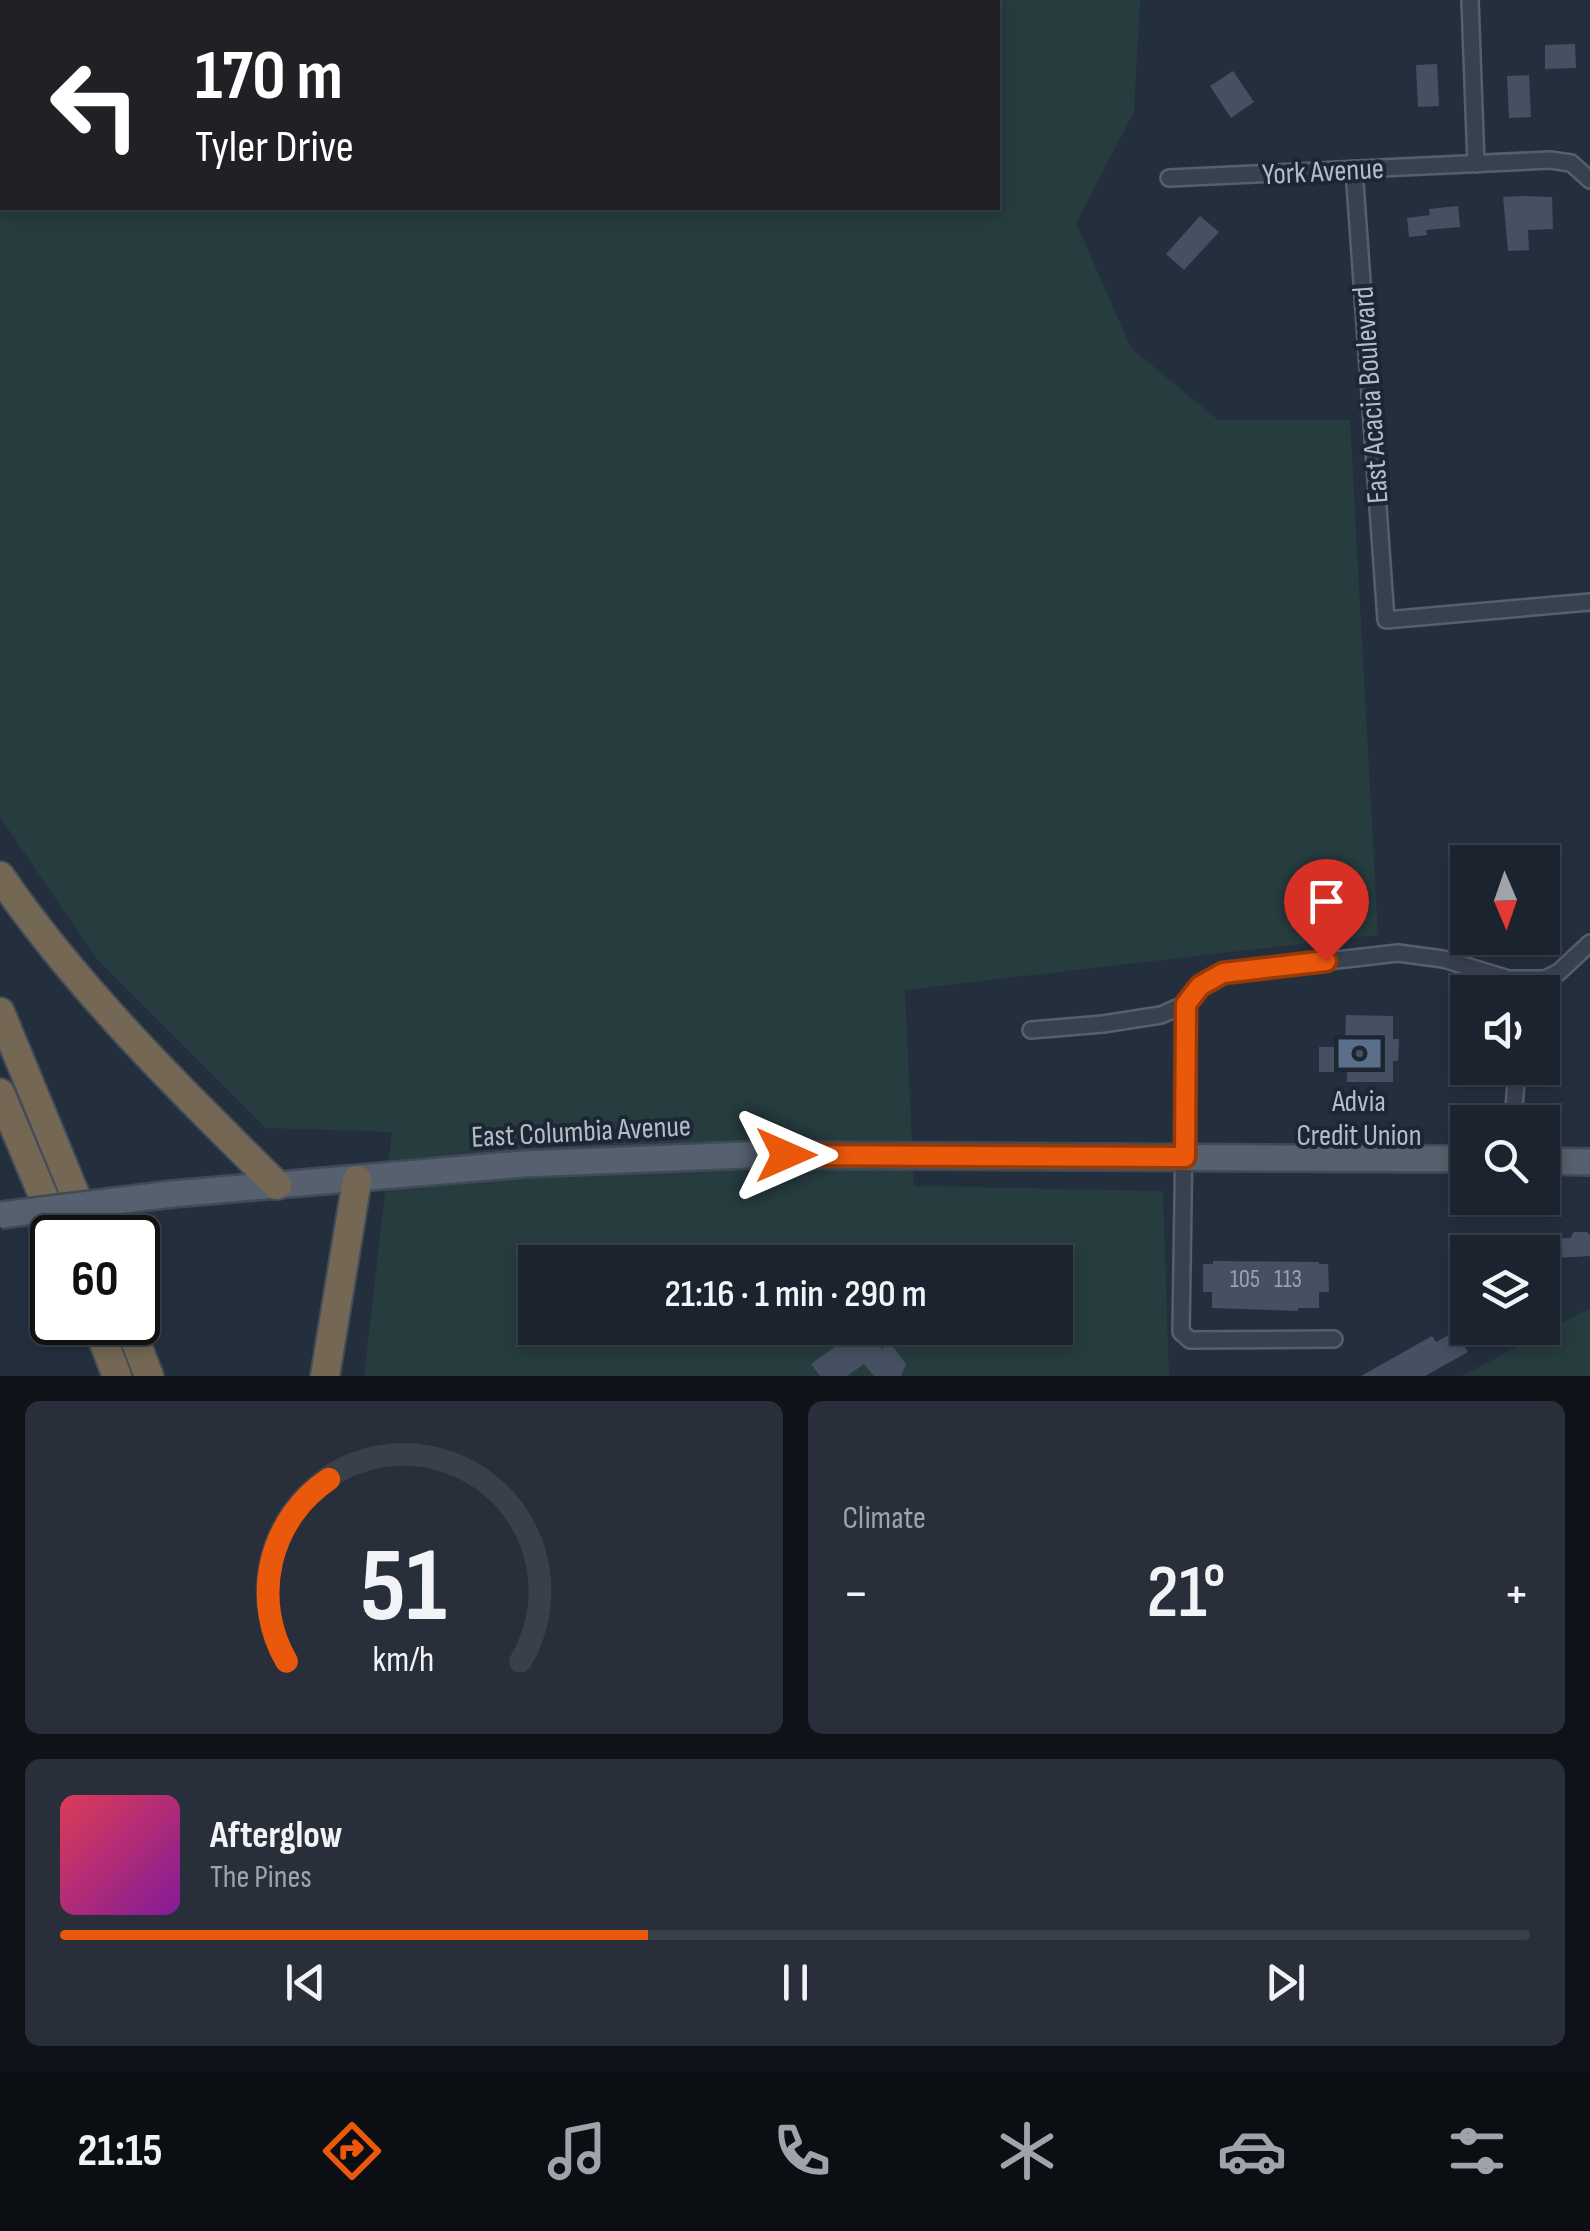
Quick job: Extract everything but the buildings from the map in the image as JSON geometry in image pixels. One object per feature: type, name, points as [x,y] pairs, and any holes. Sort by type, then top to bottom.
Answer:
[{"type":"highway","points":[[0,876],[62,960],[277,1186]]},
{"type":"highway","points":[[0,1012],[84,1215]]},
{"type":"highway","points":[[0,1093],[51,1215]]},
{"type":"highway","points":[[325,1376],[358,1180]]},
{"type":"highway","points":[[105,1345],[117,1376]]},
{"type":"highway","points":[[137,1345],[149,1376]]},
{"type":"main road","name":"East Columbia Avenue","points":[[0,1215],[172,1194],[523,1164],[747,1155],[1450,1160]]},
{"type":"main road","points":[[1560,1161],[1590,1162]]},
{"type":"street","points":[[1470,0],[1476,164]]},
{"type":"street","name":"York Avenue","points":[[1169,178],[1562,161],[1580,169],[1590,180]]},
{"type":"street","name":"East Acacia Boulevard","points":[[1354,170],[1386,620],[1590,602]]},
{"type":"street","points":[[1556,975],[1590,942]]},
{"type":"street","points":[[1032,1030],[1162,1015],[1186,1004],[1200,986],[1223,973],[1398,953],[1443,959],[1499,975]]},
{"type":"street","points":[[1186,1004],[1181,1332],[1190,1340],[1334,1338]]},
{"type":"green space","points":[[1000,0],[1140,0],[1134,112],[1076,223],[1131,348],[1218,420],[1350,420],[1378,935],[905,990],[914,1186],[1163,1191],[1169,1376],[364,1376],[392,1132],[266,1128],[96,958],[0,817],[0,210],[1000,210]]},
{"type":"green space","points":[[1590,1308],[1590,1376],[1462,1376],[1520,1345],[1560,1345],[1560,1324]]},
{"type":"place","name":"Advia Credit Union","points":[[1359,1054]]},
{"type":"route","points":[[786,1155],[1185,1157],[1186,1004],[1200,986],[1223,973],[1326,961]]}]
